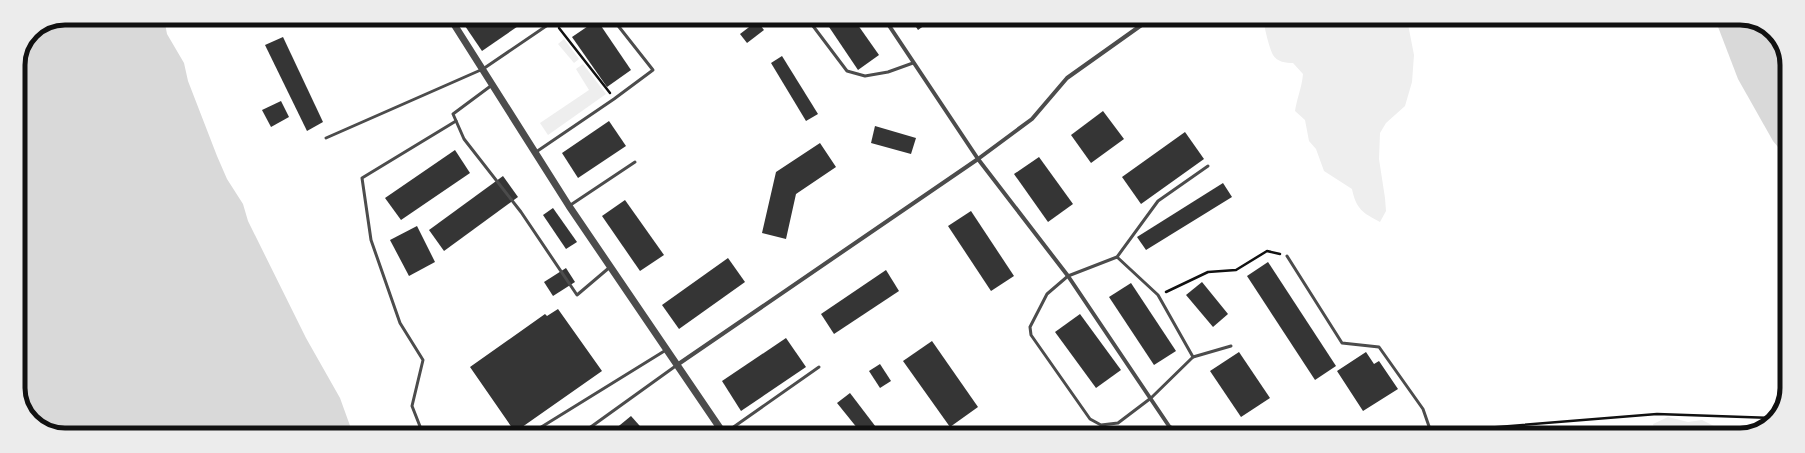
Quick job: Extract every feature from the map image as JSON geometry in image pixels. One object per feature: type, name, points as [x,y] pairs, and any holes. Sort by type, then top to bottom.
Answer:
[{"type":"street","points":[[455,25],[569,206],[720,428]]},
{"type":"street","points":[[888,25],[912,63],[978,159],[1068,276],[1171,427]]},
{"type":"street","points":[[676,365],[978,159],[1032,119],[1067,78],[1142,25]]},
{"type":"lane","points":[[326,138],[483,69],[548,25]]},
{"type":"lane","points":[[536,152],[614,99],[653,70],[618,25]]},
{"type":"lane","points":[[812,25],[847,71],[865,76],[888,72],[912,63]]},
{"type":"lane","points":[[493,84],[453,114],[464,139],[521,212],[577,295],[610,267]]},
{"type":"lane","points":[[421,428],[412,406],[423,360],[400,323],[371,240],[362,178],[456,121]]},
{"type":"lane","points":[[569,206],[635,162]]},
{"type":"lane","points":[[1208,166],[1158,200],[1117,257],[1068,276],[1047,294],[1030,326],[1031,335],[1090,419],[1101,425],[1118,424],[1151,398],[1193,357],[1231,346]]},
{"type":"lane","points":[[1287,256],[1342,343],[1378,347],[1423,409],[1430,428]]},
{"type":"lane","points":[[1117,257],[1158,296],[1193,357]]},
{"type":"lane","points":[[540,428],[666,350]]},
{"type":"lane","points":[[589,428],[676,365]]},
{"type":"lane","points":[[733,428],[819,367]]},
{"type":"path","points":[[557,25],[614,99]]},
{"type":"path","points":[[1158,296],[1208,272],[1236,270],[1267,251],[1287,256]]},
{"type":"path","points":[[1489,428],[1657,414],[1766,418]]},
{"type":"shaded area","points":[[65,25],[165,25],[167,34],[184,63],[188,81],[227,179],[243,204],[248,221],[306,338],[340,398],[351,428],[65,428],[52,426],[45,423],[35,414],[28,403],[25,390],[25,65],[28,50],[37,37],[43,32],[50,28]]},
{"type":"shaded area","points":[[1408,25],[1414,55],[1412,82],[1405,106],[1386,123],[1380,133],[1379,159],[1386,211],[1380,222],[1361,210],[1352,189],[1324,171],[1316,149],[1309,141],[1305,120],[1295,111],[1303,74],[1293,63],[1279,61],[1273,55],[1265,26]]},
{"type":"shaded area","points":[[1717,25],[1740,25],[1753,27],[1764,33],[1775,45],[1780,63],[1780,150],[1773,141],[1738,79]]},
{"type":"shaded area","points":[[564,39],[579,59],[574,63],[558,44]]},
{"type":"shaded area","points":[[583,64],[606,94],[548,135],[540,123],[589,90],[576,69]]},
{"type":"shaded area","points":[[1668,417],[1688,422],[1702,420],[1714,426],[1713,428],[1654,428],[1653,424]]},
{"type":"building","points":[[466,25],[520,25],[482,51],[465,26]]},
{"type":"building","points":[[590,25],[600,25],[631,70],[607,87],[572,37]]},
{"type":"building","points":[[752,25],[760,25],[764,30],[747,43],[740,34]]},
{"type":"building","points":[[828,25],[858,25],[879,55],[858,70]]},
{"type":"building","points":[[915,25],[925,25],[918,30]]},
{"type":"building","points":[[283,37],[323,122],[307,131],[265,45]]},
{"type":"building","points":[[782,56],[818,114],[806,121],[771,63]]},
{"type":"building","points":[[281,101],[289,117],[271,127],[262,110]]},
{"type":"building","points":[[1103,111],[1124,139],[1091,163],[1071,135]]},
{"type":"building","points":[[609,121],[626,146],[578,178],[562,153]]},
{"type":"building","points":[[875,126],[916,138],[911,154],[871,143]]},
{"type":"building","points":[[1185,132],[1204,159],[1141,204],[1122,177]]},
{"type":"building","points":[[820,143],[836,167],[796,194],[786,239],[762,233],[776,172]]},
{"type":"building","points":[[455,150],[470,173],[401,220],[385,198]]},
{"type":"building","points":[[1039,157],[1073,204],[1048,222],[1014,174]]},
{"type":"building","points":[[503,176],[518,197],[444,251],[429,230]]},
{"type":"building","points":[[1223,183],[1232,197],[1146,250],[1137,237]]},
{"type":"building","points":[[625,200],[664,255],[640,271],[602,216]]},
{"type":"building","points":[[553,208],[577,242],[566,249],[543,215]]},
{"type":"building","points":[[971,211],[1014,276],[991,291],[948,226]]},
{"type":"building","points":[[417,226],[435,262],[409,276],[390,240]]},
{"type":"building","points":[[728,258],[745,282],[679,329],[662,305]]},
{"type":"building","points":[[1268,262],[1336,366],[1315,380],[1247,276]]},
{"type":"building","points":[[566,268],[575,282],[553,296],[544,282]]},
{"type":"building","points":[[886,270],[899,291],[834,334],[821,314]]},
{"type":"building","points":[[1202,282],[1228,314],[1213,327],[1186,295]]},
{"type":"building","points":[[1131,283],[1176,351],[1154,365],[1109,297]]},
{"type":"building","points":[[558,309],[602,371],[521,428],[512,428],[470,367],[545,314],[547,316]]},
{"type":"building","points":[[1080,314],[1121,370],[1096,388],[1055,332]]},
{"type":"building","points":[[786,338],[806,367],[741,411],[722,381]]},
{"type":"building","points":[[932,341],[978,407],[950,427],[903,361]]},
{"type":"building","points":[[1239,352],[1270,398],[1241,417],[1210,371]]},
{"type":"building","points":[[1366,352],[1374,364],[1379,361],[1398,389],[1363,411],[1337,371]]},
{"type":"building","points":[[880,364],[891,381],[880,388],[869,371]]},
{"type":"building","points":[[850,393],[877,428],[857,428],[837,403]]},
{"type":"building","points":[[631,416],[642,428],[616,428]]}]
